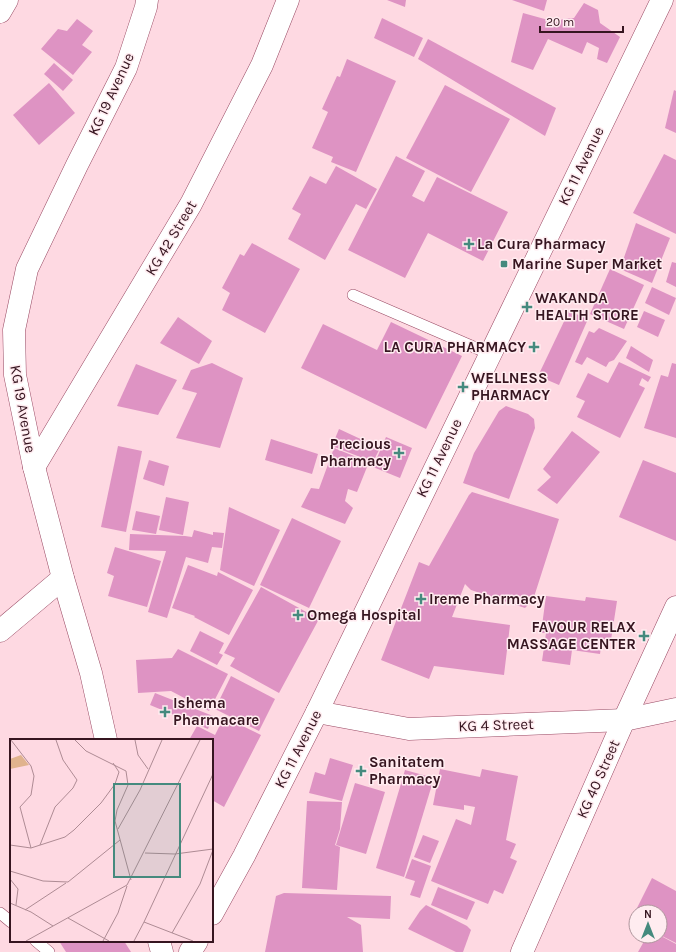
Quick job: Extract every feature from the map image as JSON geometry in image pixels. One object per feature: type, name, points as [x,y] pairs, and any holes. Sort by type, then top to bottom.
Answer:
[{"type":"main road","points":[[0,12],[7,0]]},
{"type":"main road","name":"KG 19 Avenue","points":[[106,739],[91,673],[63,578],[34,467],[14,375],[14,330],[27,269],[126,68],[146,7],[146,0]]},
{"type":"main road","name":"KG 42 Street","points":[[34,467],[191,204],[262,64],[288,0]]},
{"type":"main road","name":"KG 11 Avenue","points":[[213,912],[244,856],[317,712],[662,0]]},
{"type":"main road","points":[[0,631],[63,578]]},
{"type":"main road","name":"KG 40 Street","points":[[522,952],[624,720],[676,607]]},
{"type":"main road","name":"KG 4 Street","points":[[317,712],[409,729],[624,720],[676,709]]},
{"type":"main road","points":[[159,942],[162,952]]},
{"type":"main road","points":[[190,952],[196,942]]},
{"type":"lane","points":[[354,295],[490,354]]},
{"type":"lane","points":[[0,913],[10,921]]},
{"type":"lane","points":[[37,942],[50,952]]},
{"type":"building","points":[[387,0],[406,0],[405,7]]},
{"type":"building","points":[[512,0],[547,0],[544,11]]},
{"type":"building","points":[[584,3],[598,10],[600,23],[620,37],[607,63],[597,59],[599,48],[587,42],[582,54],[548,39],[533,70],[511,62],[523,13],[559,23],[562,19],[574,18]]},
{"type":"building","points":[[382,18],[423,38],[414,57],[374,38]]},
{"type":"building","points":[[77,19],[93,31],[82,45],[92,52],[73,75],[41,49],[58,29],[67,31]]},
{"type":"building","points":[[428,39],[556,108],[545,136],[418,59]]},
{"type":"building","points":[[347,59],[396,81],[356,172],[331,162],[333,157],[312,148],[328,112],[322,109],[337,76],[340,77]]},
{"type":"building","points":[[54,63],[73,80],[63,91],[44,74]]},
{"type":"building","points":[[49,83],[75,113],[39,145],[13,115]]},
{"type":"building","points":[[445,85],[510,119],[471,192],[406,158]]},
{"type":"building","points":[[674,90],[676,91],[676,133],[665,128]]},
{"type":"building","points":[[664,154],[676,160],[676,234],[633,213]]},
{"type":"building","points":[[396,156],[425,171],[412,196],[424,202],[437,177],[508,212],[483,261],[428,233],[405,278],[348,250]]},
{"type":"building","points":[[336,166],[377,189],[366,209],[356,204],[325,260],[288,239],[301,214],[292,209],[310,176],[326,184]]},
{"type":"building","points":[[636,223],[670,238],[652,283],[620,269]]},
{"type":"building","points":[[252,243],[300,269],[265,333],[222,310],[230,293],[222,288],[240,254],[244,256]]},
{"type":"building","points":[[672,262],[676,263],[676,287],[666,282]]},
{"type":"building","points":[[610,269],[644,285],[624,329],[590,314]]},
{"type":"building","points":[[652,287],[676,298],[669,315],[645,303]]},
{"type":"building","points":[[569,311],[588,319],[559,385],[538,376]]},
{"type":"building","points":[[644,311],[665,320],[658,337],[637,327]]},
{"type":"building","points":[[178,317],[212,341],[199,364],[160,343]]},
{"type":"building","points":[[391,322],[462,356],[426,429],[301,368],[323,324],[377,350]]},
{"type":"building","points":[[599,328],[627,341],[614,360],[609,362],[606,367],[587,357],[582,365],[575,362],[589,331],[594,333]]},
{"type":"building","points":[[631,346],[653,360],[649,372],[626,358]]},
{"type":"building","points":[[619,362],[651,377],[648,382],[642,378],[639,385],[645,388],[620,438],[577,417],[585,401],[576,397],[588,373],[608,383]]},
{"type":"building","points":[[212,363],[243,378],[220,448],[176,438],[197,393],[182,389],[191,370]]},
{"type":"building","points":[[672,363],[676,364],[676,438],[644,428],[661,375],[668,377]]},
{"type":"building","points":[[136,364],[177,380],[158,415],[117,406]]},
{"type":"building","points":[[506,406],[528,414],[534,419],[535,428],[509,499],[463,483],[474,453],[499,411]]},
{"type":"building","points":[[339,429],[380,448],[373,462],[332,446]]},
{"type":"building","points":[[572,431],[600,452],[557,504],[537,490],[551,477],[543,469]]},
{"type":"building","points":[[386,437],[412,448],[400,478],[373,467]]},
{"type":"building","points":[[271,439],[318,454],[312,474],[265,460]]},
{"type":"building","points":[[118,446],[142,451],[126,532],[101,527]]},
{"type":"building","points":[[334,448],[369,462],[357,492],[348,489],[345,501],[353,508],[345,524],[301,507],[311,488],[319,489]]},
{"type":"building","points":[[149,460],[169,466],[164,486],[143,479]]},
{"type":"building","points":[[643,460],[676,473],[676,541],[619,517]]},
{"type":"building","points":[[472,492],[559,519],[533,600],[525,608],[471,590],[465,584],[452,617],[510,625],[504,675],[434,666],[429,679],[381,660],[419,562],[429,566]]},
{"type":"building","points":[[166,497],[189,502],[183,535],[159,530]]},
{"type":"building","points":[[229,507],[280,530],[254,586],[220,570]]},
{"type":"building","points":[[136,511],[160,516],[156,534],[132,530]]},
{"type":"building","points":[[292,518],[341,541],[309,608],[260,585]]},
{"type":"building","points":[[194,530],[213,535],[213,532],[224,533],[222,548],[212,547],[208,563],[186,557],[167,618],[148,612],[166,551],[129,550],[130,534],[192,537]]},
{"type":"building","points":[[115,547],[161,561],[147,607],[108,596],[114,576],[107,573]]},
{"type":"building","points":[[188,565],[217,576],[218,572],[253,590],[229,635],[194,617],[195,616],[172,608]]},
{"type":"building","points":[[261,587],[319,619],[279,693],[230,666],[235,658],[224,653]]},
{"type":"building","points":[[546,596],[585,601],[586,597],[617,601],[611,640],[602,639],[600,654],[572,650],[570,665],[542,661],[546,633],[541,633]]},
{"type":"building","points":[[200,631],[224,643],[219,653],[223,655],[217,665],[190,651]]},
{"type":"building","points":[[178,649],[228,674],[209,711],[171,691],[138,693],[136,660],[172,658]]},
{"type":"building","points":[[231,676],[275,699],[259,731],[215,709]]},
{"type":"building","points":[[155,693],[213,716],[208,729],[150,705]]},
{"type":"building","points":[[224,717],[261,735],[224,807],[213,801],[213,739],[190,739],[197,726],[215,735]]},
{"type":"building","points":[[330,758],[353,765],[342,801],[309,793],[315,772],[325,775]]},
{"type":"building","points":[[440,769],[480,777],[482,769],[518,776],[506,840],[516,844],[510,858],[517,861],[503,894],[494,890],[488,904],[431,881],[456,819],[471,825],[475,807],[464,805],[464,810],[433,805]]},
{"type":"building","points":[[405,770],[434,778],[404,877],[376,868]]},
{"type":"building","points":[[355,783],[385,792],[366,854],[336,845]]},
{"type":"building","points":[[307,801],[342,802],[340,829],[335,845],[340,847],[337,890],[302,888]]},
{"type":"building","points":[[423,835],[439,841],[430,863],[414,857]]},
{"type":"building","points":[[412,859],[431,866],[420,898],[410,895],[415,881],[405,878]]},
{"type":"building","points":[[652,878],[676,891],[676,943],[668,939],[668,904],[639,904]]},
{"type":"building","points":[[438,887],[475,902],[467,920],[431,905]]},
{"type":"building","points":[[284,893],[391,896],[390,919],[347,917],[361,925],[363,952],[265,952],[276,896]]},
{"type":"building","points":[[426,905],[467,926],[471,930],[463,952],[456,952],[408,929]]},
{"type":"building","points":[[668,940],[676,944],[676,952],[638,952],[642,944],[668,944]]},
{"type":"building","points":[[60,942],[125,942],[131,952],[66,952]]},
{"type":"place","name":"La Cura Pharmacy","points":[[469,244]]},
{"type":"place","name":"Marine Super Market","points":[[504,264]]},
{"type":"place","name":"WAKANDA HEALTH STORE","points":[[527,307]]},
{"type":"place","name":"LA CURA PHARMACY","points":[[534,347]]},
{"type":"place","name":"WELLNESS PHARMACY","points":[[463,387]]},
{"type":"place","name":"Precious Pharmacy","points":[[399,453]]},
{"type":"place","name":"Ireme Pharmacy","points":[[421,599]]},
{"type":"place","name":"Omega Hospital","points":[[298,615]]},
{"type":"place","name":"FAVOUR RELAX MASSAGE CENTER","points":[[644,636]]},
{"type":"place","name":"Ishema Pharmacare","points":[[165,712]]},
{"type":"place","name":"Sanitatem Pharmacy","points":[[361,771]]}]
